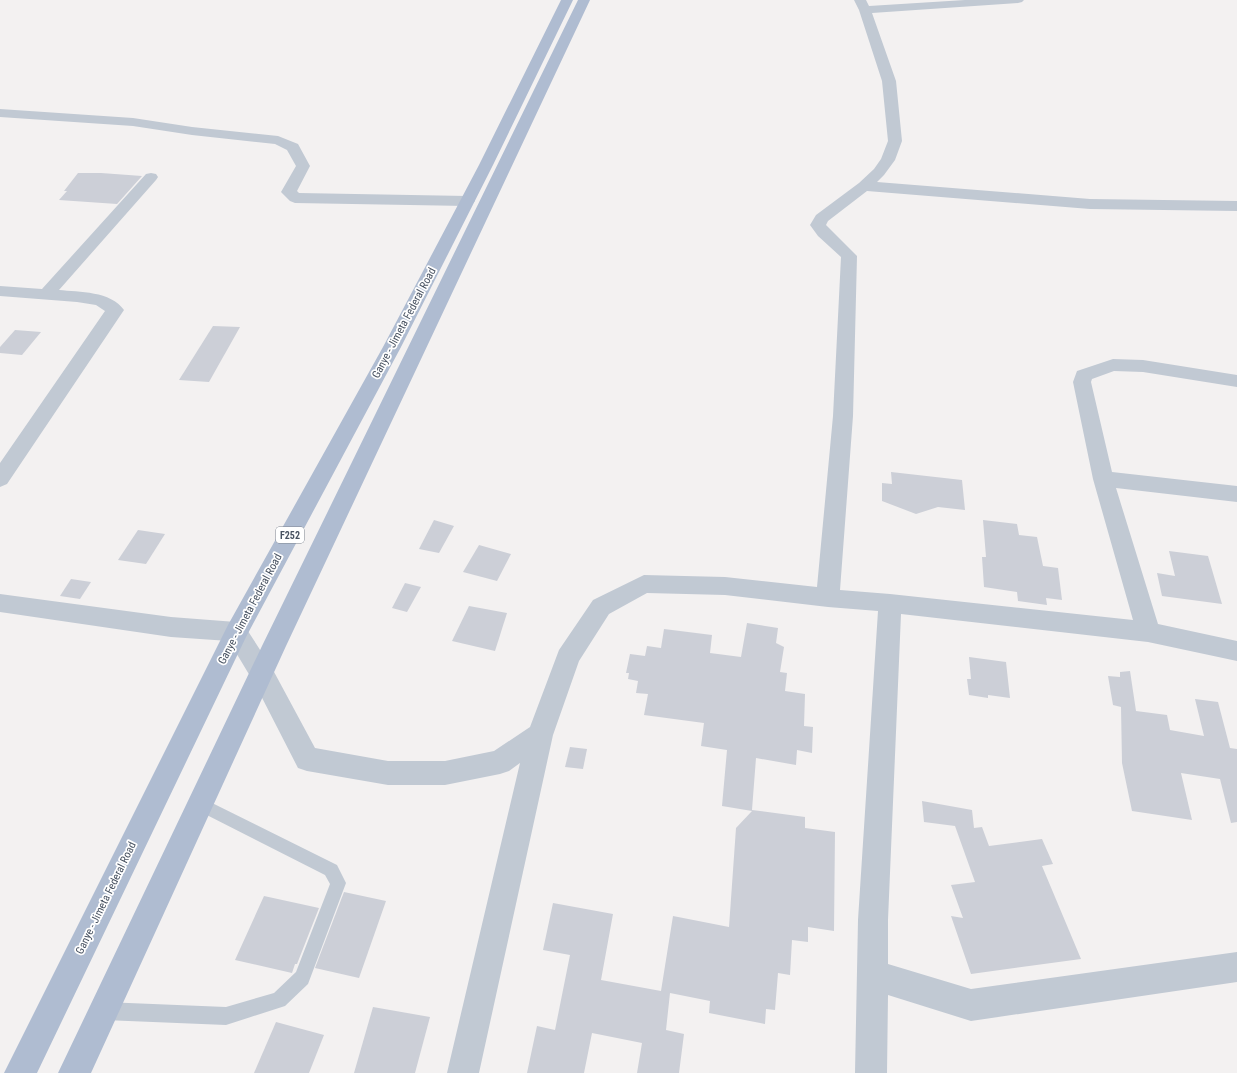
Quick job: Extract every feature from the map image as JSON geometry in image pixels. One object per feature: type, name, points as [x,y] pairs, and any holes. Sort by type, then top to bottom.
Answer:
[{"type":"main road","name":"Ganye - Jimeta Federal Road","points":[[20,1073],[236,632],[392,347],[568,0]]},
{"type":"main road","name":"Ganye - Jimeta Federal Road","points":[[74,1073],[261,672],[584,0]]},
{"type":"street","points":[[828,598],[843,416],[849,256],[824,234],[818,225],[822,218],[864,186],[879,172],[888,160],[895,141],[889,81],[863,5],[1018,0]]},
{"type":"street","points":[[0,113],[133,122],[192,131],[278,140],[293,147],[303,166],[288,192],[294,198],[467,201]]},
{"type":"street","points":[[46,295],[151,177]]},
{"type":"street","points":[[864,186],[1090,204],[1237,206]]},
{"type":"street","points":[[0,291],[77,297],[101,301],[115,310],[0,479]]},
{"type":"street","points":[[1148,632],[1103,480],[1082,382],[1084,375],[1113,365],[1143,366],[1237,381]]},
{"type":"street","points":[[1103,480],[1237,494]]},
{"type":"street","points":[[463,1073],[540,735],[568,657],[602,607],[644,584],[725,586],[1148,632],[1237,651]]},
{"type":"street","points":[[0,603],[171,627],[236,632],[261,672],[307,758],[388,773],[445,773],[500,762],[540,735]]},
{"type":"street","points":[[871,1073],[873,920],[890,603]]},
{"type":"street","points":[[872,975],[971,1005],[1237,967]]},
{"type":"lane","points":[[102,1011],[226,1016],[278,1000],[302,978],[338,883],[331,870],[200,804]]},
{"type":"building","points":[[78,173],[142,176],[117,204],[59,200],[67,191],[64,191]]},
{"type":"building","points":[[213,326],[240,327],[209,382],[179,380]]},
{"type":"building","points":[[15,330],[41,332],[22,355],[0,353],[0,347]]},
{"type":"building","points":[[891,472],[962,480],[965,510],[938,507],[916,514],[882,501],[882,483],[892,484]]},
{"type":"building","points":[[434,520],[454,526],[439,553],[419,549]]},
{"type":"building","points":[[983,520],[1017,524],[1019,535],[1037,537],[1043,566],[1058,568],[1062,600],[1046,598],[1047,605],[1018,601],[1017,592],[984,587],[982,557],[986,557]]},
{"type":"building","points":[[138,530],[165,534],[146,564],[118,560]]},
{"type":"building","points":[[479,545],[511,554],[497,581],[463,572]]},
{"type":"building","points":[[1169,551],[1208,556],[1222,604],[1162,596],[1157,573],[1175,576]]},
{"type":"building","points":[[71,579],[91,582],[80,599],[60,596]]},
{"type":"building","points":[[405,583],[421,587],[407,612],[392,608]]},
{"type":"building","points":[[469,606],[507,613],[495,651],[452,641]]},
{"type":"building","points":[[747,623],[778,628],[776,643],[784,647],[780,672],[787,673],[785,691],[805,694],[804,726],[813,727],[812,753],[797,750],[796,765],[756,758],[752,810],[805,817],[805,828],[835,832],[834,931],[808,927],[808,942],[792,940],[790,975],[778,973],[775,1010],[766,1009],[765,1024],[709,1013],[710,1001],[670,993],[666,1030],[684,1034],[679,1073],[637,1073],[642,1043],[592,1033],[584,1073],[527,1073],[537,1026],[555,1030],[570,955],[543,950],[553,903],[613,914],[601,980],[661,991],[673,916],[729,927],[736,828],[752,811],[722,806],[727,750],[701,746],[704,723],[644,715],[648,694],[636,693],[638,681],[628,679],[629,673],[626,673],[630,654],[645,656],[647,646],[661,648],[664,629],[712,635],[710,653],[741,657]]},
{"type":"building","points":[[969,657],[1006,662],[1010,698],[988,695],[988,698],[969,695],[967,679],[971,679]]},
{"type":"building","points":[[1130,671],[1136,711],[1167,715],[1170,730],[1204,736],[1195,699],[1218,702],[1230,748],[1237,749],[1237,822],[1231,823],[1220,779],[1181,773],[1192,820],[1132,811],[1122,763],[1121,707],[1113,705],[1108,676],[1120,677],[1120,672]]},
{"type":"building","points":[[570,747],[587,749],[583,769],[565,767]]},
{"type":"building","points":[[922,801],[972,810],[974,828],[982,827],[989,846],[1042,839],[1053,864],[1042,866],[1081,959],[971,974],[951,916],[963,918],[951,885],[975,882],[955,826],[924,822]]},
{"type":"building","points":[[344,892],[386,901],[359,978],[315,968]]},
{"type":"building","points":[[264,896],[319,908],[292,973],[235,960]]},
{"type":"building","points":[[373,1007],[430,1017],[415,1073],[354,1073]]},
{"type":"building","points":[[276,1022],[324,1035],[309,1073],[254,1073]]}]
